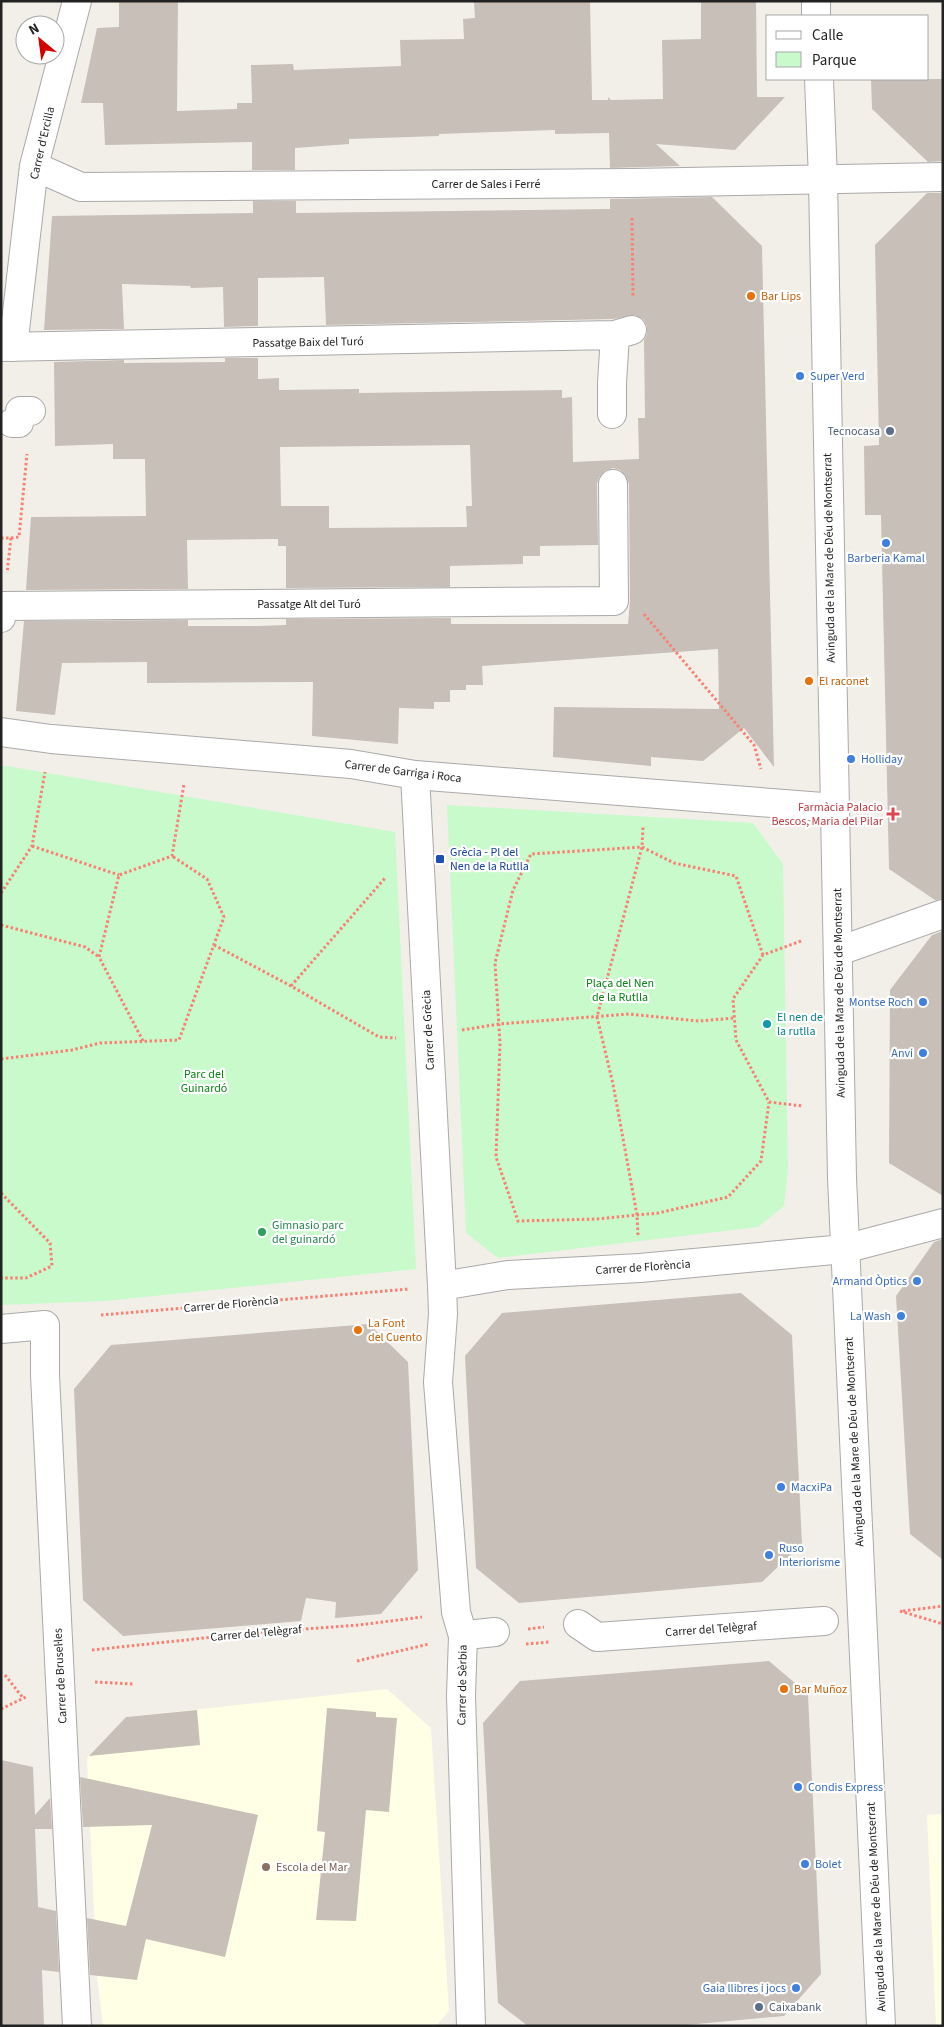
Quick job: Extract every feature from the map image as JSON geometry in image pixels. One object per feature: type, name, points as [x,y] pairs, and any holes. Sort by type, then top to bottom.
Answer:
[{"type":"street","name":"Carrer d'Ercilla","points":[[7,347],[34,166],[77,1]]},
{"type":"street","points":[[816,1],[816,15]]},
{"type":"street","name":"Avinguda de la Mare de Déu de Montserrat","points":[[819,80],[823,179],[832,720],[836,808],[844,1249],[881,2026]]},
{"type":"street","name":"Carrer de Sales i Ferré","points":[[34,166],[81,187],[632,183],[943,177]]},
{"type":"street","points":[[612,414],[612,383],[624,333]]},
{"type":"street","name":"Passatge Baix del Turó","points":[[7,347],[624,333]]},
{"type":"street","points":[[613,484],[614,601]]},
{"type":"street","name":"Passatge Alt del Turó","points":[[2,612],[614,601]]},
{"type":"street","name":"Carrer de Garriga i Roca","points":[[1,732],[51,739],[189,752],[351,764],[415,775],[836,808]]},
{"type":"street","name":"Carrer de Grècia","points":[[415,775],[442,1286]]},
{"type":"street","points":[[839,951],[943,914]]},
{"type":"street","name":"Carrer de Florència","points":[[442,1286],[508,1275],[640,1268],[844,1249],[943,1223]]},
{"type":"street","name":"Carrer de Sèrbia","points":[[442,1286],[443,1314],[438,1382],[456,1612],[463,1636],[461,1696],[471,2026]]},
{"type":"street","name":"Carrer de Brusel·les","points":[[1,1328],[45,1325],[45,1375],[77,2026]]},
{"type":"street","name":"Carrer del Telègraf","points":[[588,1631],[824,1621]]},
{"type":"path","points":[[624,333],[632,216]]},
{"type":"path","points":[[1,538],[19,538],[22,417]]},
{"type":"path","points":[[2,612],[10,538]]},
{"type":"path","points":[[614,601],[641,610],[754,745],[763,774]]},
{"type":"path","points":[[1,893],[32,846],[51,739]]},
{"type":"path","points":[[172,856],[189,752]]},
{"type":"path","points":[[638,1240],[638,1215],[613,1084],[597,1016],[642,847],[643,818]]},
{"type":"path","points":[[32,846],[119,876],[172,856]]},
{"type":"path","points":[[762,955],[736,876],[674,863],[642,847],[531,854],[513,890],[495,964],[500,1043],[496,1157],[518,1222],[597,1219],[658,1213],[728,1197],[762,1161],[769,1102],[736,1040],[733,999],[762,955],[801,941]]},
{"type":"path","points":[[1,1058],[72,1050],[100,1043],[179,1040],[224,917],[207,879],[172,856]]},
{"type":"path","points":[[98,957],[119,876]]},
{"type":"path","points":[[292,986],[386,876]]},
{"type":"path","points":[[1,925],[85,946],[98,957],[143,1042]]},
{"type":"path","points":[[214,945],[292,986],[379,1037],[405,1038]]},
{"type":"path","points":[[474,1028],[499,1024],[629,1014],[699,1021],[734,1018]]},
{"type":"path","points":[[769,1102],[803,1106]]},
{"type":"path","points":[[1,1193],[50,1242],[52,1266],[26,1278],[1,1278]]},
{"type":"path","name":"Carrer de Florència","points":[[101,1315],[411,1288]]},
{"type":"path","points":[[943,1606],[900,1611],[943,1624]]},
{"type":"path","name":"Carrer del Telègraf","points":[[85,1651],[252,1633],[360,1625],[428,1616]]},
{"type":"path","points":[[486,1633],[588,1631]]},
{"type":"path","points":[[521,1644],[588,1631]]},
{"type":"path","points":[[357,1661],[430,1644]]},
{"type":"path","points":[[5,1675],[23,1698]]},
{"type":"path","points":[[88,1682],[134,1684]]},
{"type":"path","points":[[1,1709],[36,1692]]},
{"type":"shaded area","name":"Escola del Mar","points":[[387,1689],[431,1728],[449,2011],[436,2026],[103,2026],[97,1976],[87,1758],[126,1717]]},
{"type":"shaded area","points":[[943,1814],[943,2026],[936,2026],[927,1815]]},
{"type":"green space","name":"Parc del Guinardó","points":[[1,765],[395,832],[416,1269],[105,1301],[1,1305]]},
{"type":"green space","name":"Plaça del Nen de la Rutlla","points":[[447,805],[753,823],[783,864],[788,1169],[784,1206],[758,1227],[498,1258],[466,1233]]},
{"type":"building","points":[[119,1],[178,1],[177,111],[237,109],[237,103],[252,103],[251,65],[293,64],[294,70],[401,66],[400,40],[464,39],[463,19],[475,18],[474,1],[590,1],[592,100],[608,100],[608,97],[611,100],[663,99],[662,40],[701,39],[701,1],[756,1],[757,97],[785,97],[735,150],[656,144],[680,166],[610,168],[609,133],[555,134],[555,130],[349,139],[349,144],[295,148],[295,170],[252,170],[252,142],[105,145],[103,103],[81,103],[97,28],[119,27]]},
{"type":"building","points":[[943,79],[943,161],[928,162],[872,109],[871,80]]},
{"type":"building","points":[[927,193],[943,193],[943,899],[935,900],[889,869],[881,515],[865,515],[864,446],[879,445],[875,245]]},
{"type":"building","points":[[712,197],[762,246],[774,767],[744,728],[703,761],[651,757],[651,766],[553,757],[554,707],[719,709],[718,649],[482,666],[483,685],[466,685],[466,690],[450,690],[450,702],[434,702],[434,709],[399,708],[398,744],[312,736],[313,682],[147,683],[147,662],[62,663],[55,715],[16,711],[24,621],[188,620],[188,626],[258,626],[286,625],[286,619],[451,618],[451,624],[628,624],[630,601],[629,484],[626,476],[620,470],[613,468],[605,471],[599,477],[597,484],[598,545],[540,546],[540,556],[523,556],[523,564],[450,566],[450,587],[286,588],[286,546],[278,546],[278,539],[187,540],[188,589],[26,590],[31,517],[146,516],[145,459],[113,459],[113,444],[55,446],[54,362],[124,360],[124,363],[225,362],[225,358],[258,358],[258,379],[279,378],[279,390],[359,389],[359,393],[562,390],[562,398],[572,397],[573,462],[639,459],[638,418],[645,418],[644,340],[647,334],[647,326],[643,319],[635,315],[613,319],[326,325],[324,277],[258,278],[258,326],[224,327],[223,287],[191,288],[190,286],[122,284],[124,329],[44,330],[52,216],[253,213],[253,201],[296,201],[296,213],[610,209],[610,199]],"holes":[[[470,445],[472,506],[466,506],[467,527],[329,528],[329,506],[281,506],[280,447]]]},
{"type":"building","points":[[943,931],[943,1196],[889,1163],[890,990],[932,935]]},
{"type":"building","points":[[943,1239],[943,1560],[910,1534],[896,1296],[934,1242]]},
{"type":"building","points":[[741,1293],[792,1335],[802,1544],[762,1582],[519,1603],[476,1568],[465,1356],[502,1313]]},
{"type":"building","points":[[369,1324],[408,1362],[418,1570],[381,1614],[335,1618],[336,1602],[306,1598],[301,1621],[123,1636],[83,1600],[74,1389],[111,1345]]},
{"type":"building","points":[[769,1661],[808,1694],[821,1974],[784,2016],[675,2026],[528,2026],[498,2003],[483,1723],[520,1681]]},
{"type":"building","points":[[327,1708],[376,1712],[376,1717],[397,1718],[389,1812],[366,1810],[356,1921],[316,1920],[325,1832],[317,1831]]},
{"type":"building","points":[[197,1710],[200,1745],[89,1756],[126,1717]]},
{"type":"building","points":[[1,1760],[33,1767],[35,1815],[50,1798],[52,1829],[35,1829],[38,1907],[56,1911],[59,1972],[42,1970],[44,2026],[1,2026]]},
{"type":"building","points":[[80,1777],[258,1815],[225,1957],[146,1939],[137,1980],[90,1975],[87,1918],[126,1926],[152,1825],[83,1827]]},
{"type":"place","name":"Bar Lips","points":[[751,296]]},
{"type":"place","name":"Super Verd","points":[[800,376]]},
{"type":"place","name":"Tecnocasa","points":[[890,431]]},
{"type":"place","name":"Barberia Kamal","points":[[886,543]]},
{"type":"place","name":"El raconet","points":[[809,681]]},
{"type":"place","name":"Holliday","points":[[851,759]]},
{"type":"place","name":"Farmàcia Palacio Bescos, Maria del Pilar","points":[[893,814]]},
{"type":"place","name":"Grècia - Pl del Nen de la Rutlla","points":[[440,859]]},
{"type":"place","name":"Montse Roch","points":[[923,1002]]},
{"type":"place","name":"El nen de la rutlla","points":[[767,1024]]},
{"type":"place","name":"Anvi","points":[[923,1053]]},
{"type":"place","name":"Gimnasio parc del guinardó","points":[[262,1232]]},
{"type":"place","name":"Armand Òptics","points":[[917,1281]]},
{"type":"place","name":"La Wash","points":[[901,1316]]},
{"type":"place","name":"La Font del Cuento","points":[[358,1330]]},
{"type":"place","name":"MacxiPa","points":[[781,1487]]},
{"type":"place","name":"Ruso Interiorisme","points":[[769,1555]]},
{"type":"place","name":"Bar Muñoz","points":[[784,1689]]},
{"type":"place","name":"Condis Express","points":[[798,1787]]},
{"type":"place","name":"Bolet","points":[[805,1864]]},
{"type":"place","name":"Escola del Mar","points":[[266,1867]]},
{"type":"place","name":"Gaia llibres i jocs","points":[[796,1988]]},
{"type":"place","name":"Caixabank","points":[[759,2007]]}]
